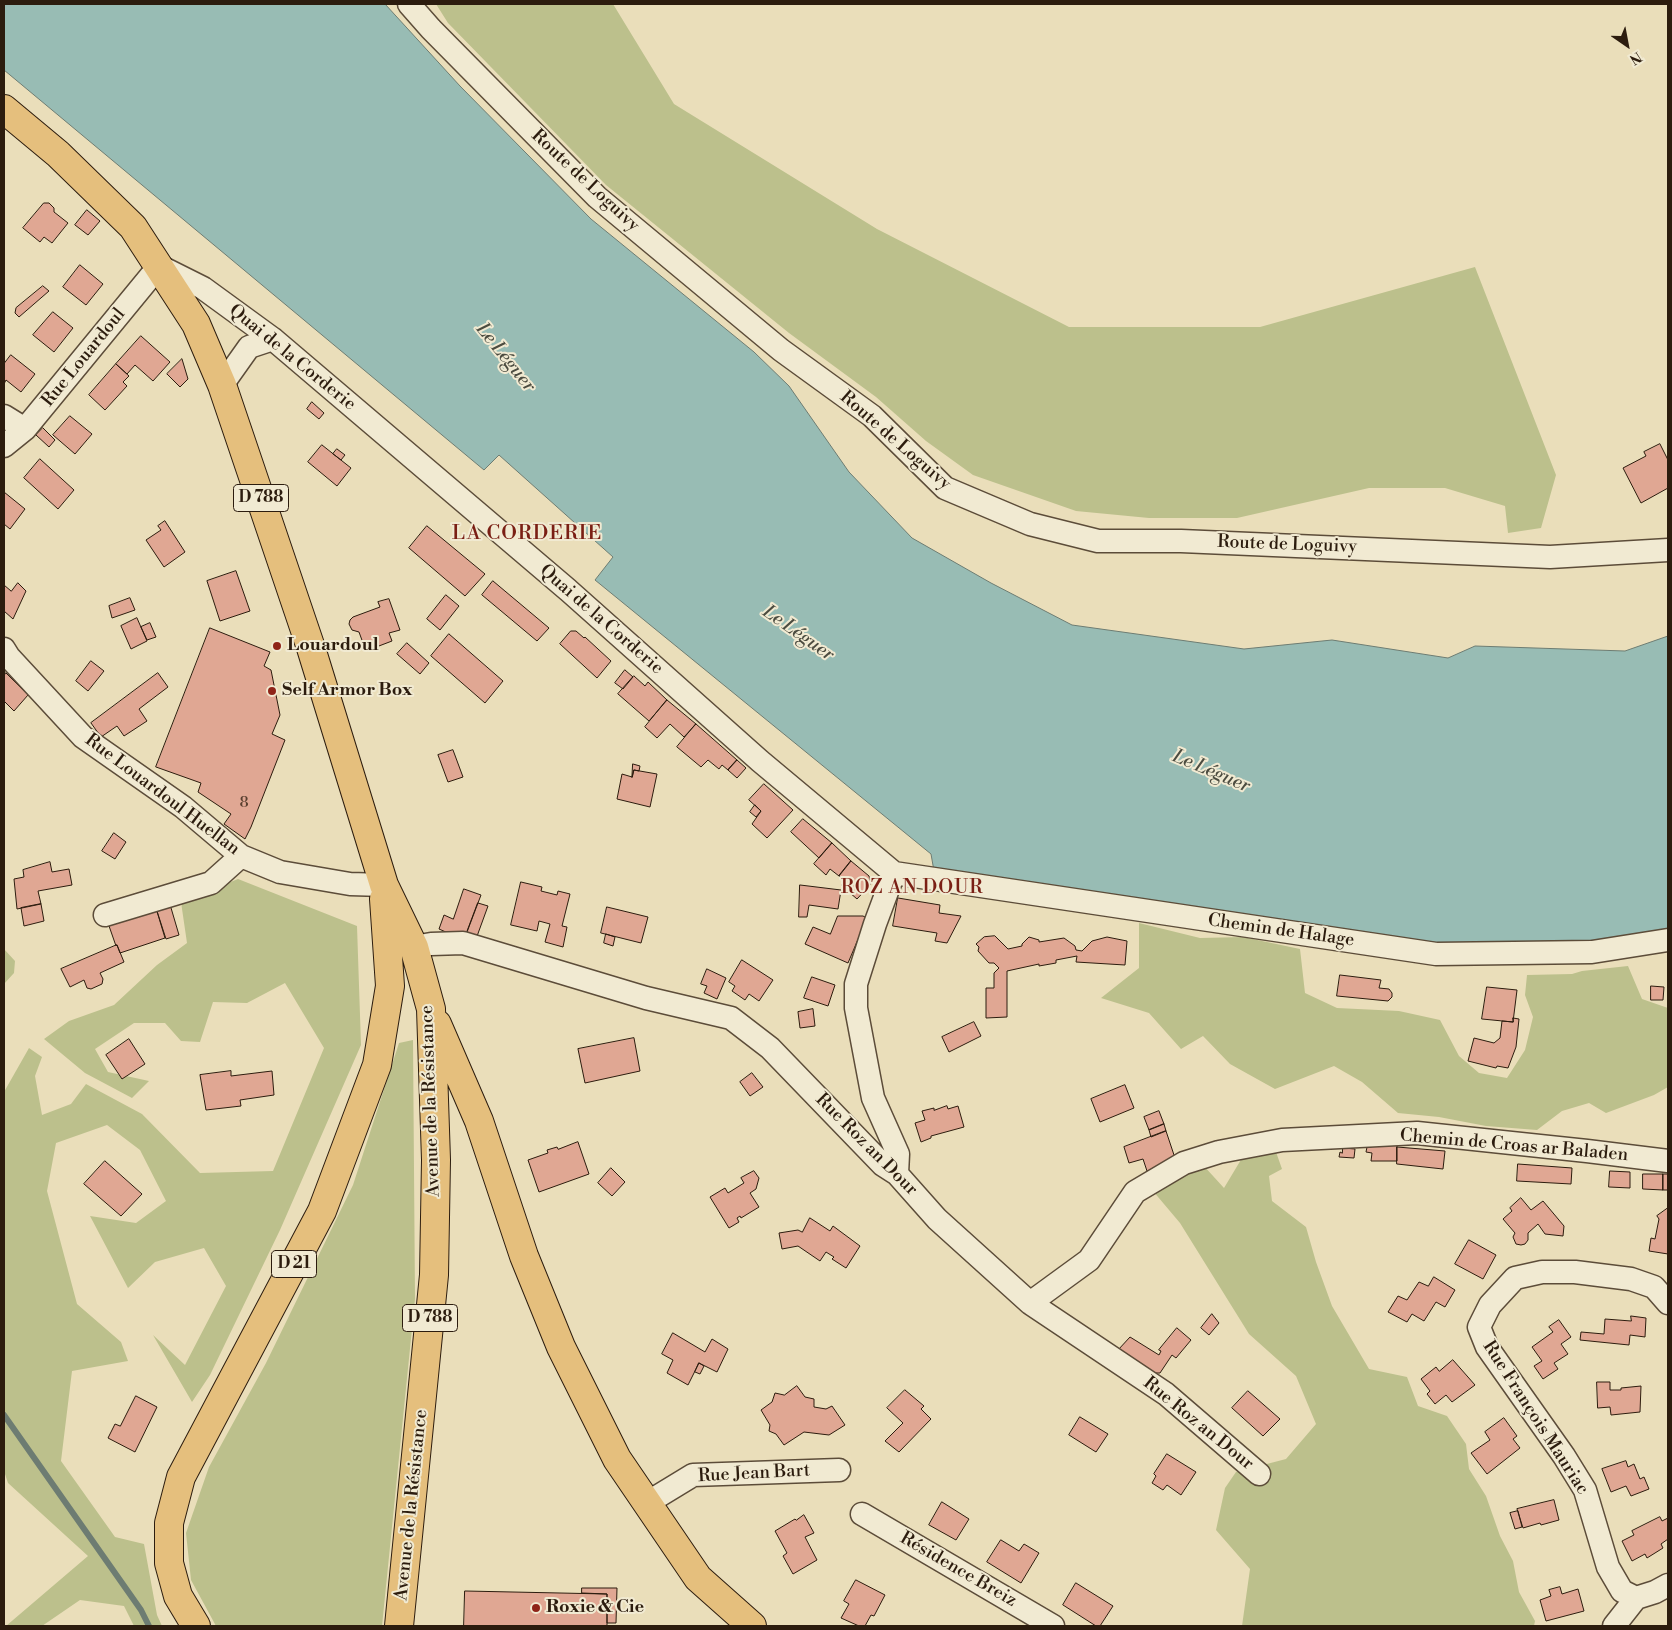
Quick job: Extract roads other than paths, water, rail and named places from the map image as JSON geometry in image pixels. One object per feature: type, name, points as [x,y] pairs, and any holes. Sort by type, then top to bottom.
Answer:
[{"type":"main road","name":"Avenue de la Résistance","points":[[4,109],[58,154],[133,227],[196,324],[222,385],[311,648],[384,885],[414,947],[431,1009],[436,1160],[434,1275],[400,1626]]},
{"type":"main road","name":"D 21","points":[[196,1626],[178,1596],[170,1562],[169,1523],[181,1477],[322,1211],[377,1065],[390,986],[384,885]]},
{"type":"main road","points":[[431,1009],[479,1121],[524,1256],[561,1347],[617,1459],[698,1578],[752,1626]]},
{"type":"street","name":"Route de Loguivy","points":[[409,4],[430,29],[597,197],[781,350],[872,416],[945,488],[1030,524],[1098,541],[1181,541],[1550,557],[1668,550]]},
{"type":"street","name":"Quai de la Corderie","points":[[159,266],[203,288],[273,339],[568,590],[760,761],[894,874]]},
{"type":"street","name":"Rue Louardoul","points":[[4,446],[25,429],[159,266]]},
{"type":"street","points":[[222,385],[249,347],[273,339]]},
{"type":"street","points":[[4,416],[25,429]]},
{"type":"street","name":"Rue Louardoul Huellan","points":[[4,649],[9,657],[83,737],[183,807],[241,856],[280,872],[350,884],[384,885]]},
{"type":"street","points":[[105,915],[211,883],[241,856]]},
{"type":"street","points":[[894,874],[875,924],[856,984],[856,1008],[873,1098],[898,1154],[897,1174]]},
{"type":"street","name":"Chemin de Halage","points":[[894,874],[1436,954],[1592,952],[1668,940]]},
{"type":"street","name":"Rue Roz an Dour","points":[[414,947],[431,944],[464,943],[646,998],[730,1018],[770,1048],[883,1165],[897,1174],[937,1219],[1030,1303],[1166,1394],[1259,1474]]},
{"type":"street","name":"Chemin de Croas ar Baladen","points":[[1030,1303],[1089,1260],[1134,1192],[1184,1163],[1219,1152],[1282,1140],[1417,1133],[1668,1161]]},
{"type":"street","name":"Rue François Mauriac","points":[[1636,1598],[1622,1591],[1608,1567],[1585,1490],[1564,1456],[1487,1347],[1478,1328],[1490,1305],[1515,1278],[1542,1272],[1575,1272],[1631,1279],[1654,1287],[1668,1303]]},
{"type":"street","name":"Rue Jean Bart","points":[[647,1503],[693,1475],[839,1470]]},
{"type":"street","name":"Résidence Breiz","points":[[862,1514],[1054,1626]]},
{"type":"street","points":[[1614,1626],[1636,1598],[1655,1592],[1668,1585]]},
{"type":"water","name":"Le Léguer","points":[[4,4],[385,4],[460,86],[591,219],[754,352],[789,386],[849,472],[912,538],[991,583],[1072,625],[1244,649],[1332,640],[1448,658],[1475,646],[1625,651],[1668,636],[1668,930],[1600,941],[1486,948],[1378,936],[934,871],[931,854],[595,580],[613,557],[499,455],[484,470],[4,70]]},
{"type":"waterway","points":[[4,1415],[141,1610],[149,1626]]},
{"type":"place","name":"Louardoul","points":[[277,646]]},
{"type":"place","name":"Self Armor Box","points":[[272,691]]},
{"type":"place","name":"Roxie & Cie","points":[[536,1608]]},
{"type":"district","name":"LA CORDERIE","points":[[527,534]]},
{"type":"district","name":"ROZ AN DOUR","points":[[912,888]]}]
